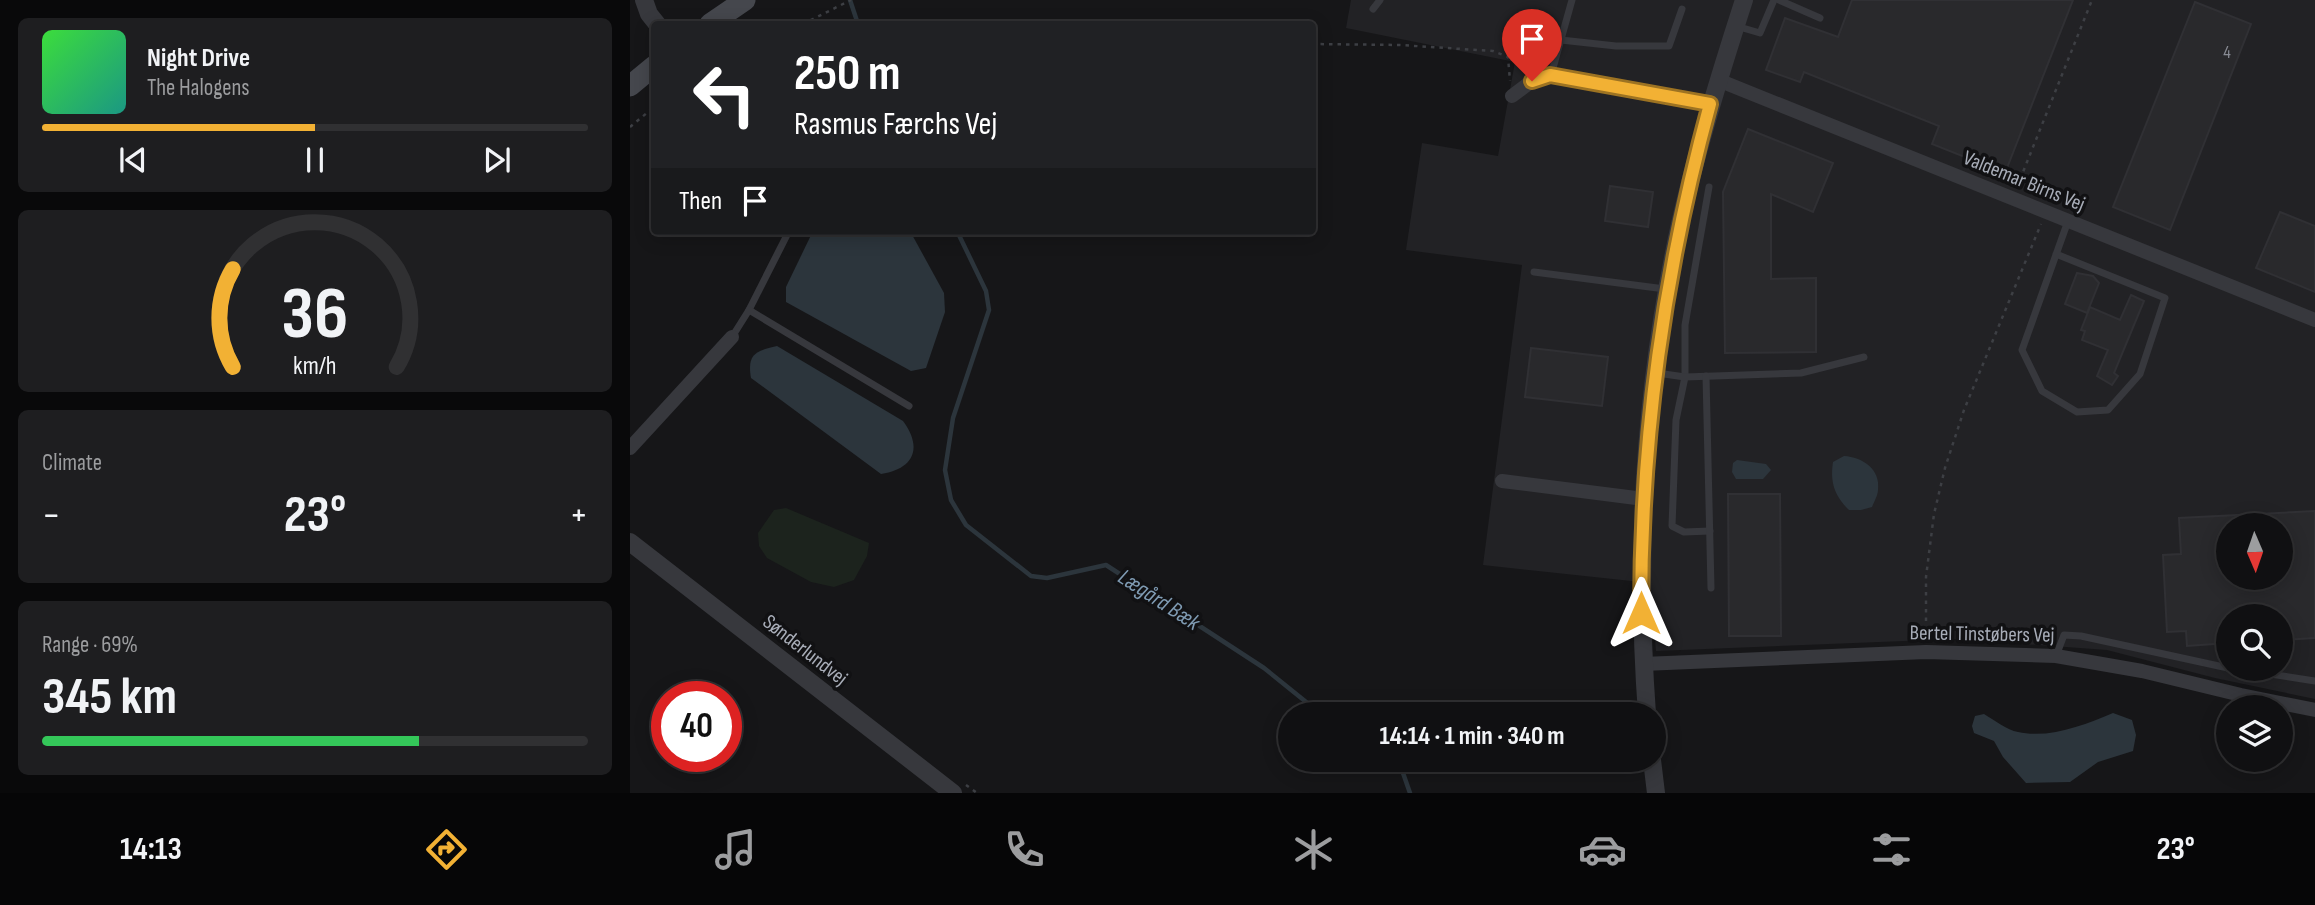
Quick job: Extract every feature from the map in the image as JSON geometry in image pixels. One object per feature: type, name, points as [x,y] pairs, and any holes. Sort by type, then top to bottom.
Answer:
[{"type":"main road","points":[[714,21],[744,0]]},
{"type":"main road","points":[[630,86],[651,68]]},
{"type":"street","points":[[644,0],[655,21]]},
{"type":"street","points":[[1646,702],[1641,574],[1651,400],[1667,290],[1680,225],[1710,104],[1744,0]]},
{"type":"street","points":[[1512,96],[1532,81],[1550,75],[1710,104]]},
{"type":"street","name":"Valdemar Birns Vej","points":[[1718,80],[2315,320]]},
{"type":"street","points":[[630,448],[732,337]]},
{"type":"street","points":[[1502,481],[1644,499]]},
{"type":"street","name":"Sønderlundvej","points":[[630,542],[953,793]]},
{"type":"street","name":"Bertel Tinstøbers Vej","points":[[1643,664],[1926,652],[2056,656],[2142,671],[2315,710]]},
{"type":"street","points":[[1653,772],[1656,793]]},
{"type":"lane","points":[[1373,9],[1380,0]]},
{"type":"lane","points":[[1550,75],[1572,0]]},
{"type":"lane","points":[[1735,26],[1760,33],[1777,0],[1820,18]]},
{"type":"lane","points":[[1561,40],[1616,46],[1668,46],[1682,9]]},
{"type":"lane","points":[[1709,187],[1685,325],[1685,377],[1676,420],[1672,526],[1684,532],[1710,531]]},
{"type":"lane","points":[[2056,254],[2165,298],[2140,374],[2108,410],[2077,412],[2042,391],[2022,349],[2056,254],[2068,221]]},
{"type":"lane","points":[[732,337],[749,310],[787,235]]},
{"type":"lane","points":[[1534,272],[1667,290]]},
{"type":"lane","points":[[749,310],[909,406]]},
{"type":"lane","points":[[1656,373],[1685,377],[1801,373],[1864,357]]},
{"type":"lane","points":[[1706,376],[1711,588]]},
{"type":"lane","points":[[2056,656],[2064,635],[2073,635],[2216,665]]},
{"type":"lane","points":[[2293,678],[2315,681]]},
{"type":"path","points":[[809,21],[851,0]]},
{"type":"path","points":[[2012,200],[2092,0]]},
{"type":"path","points":[[1316,44],[1400,45],[1493,51],[1508,57],[1512,96]]},
{"type":"path","points":[[630,127],[651,110]]},
{"type":"path","points":[[1926,652],[1926,577],[1934,514],[1945,468],[1964,410],[2045,213]]},
{"type":"shaded area","points":[[1351,0],[2315,0],[2315,699],[2229,681],[2293,681],[2293,604],[2216,604],[2216,678],[2107,650],[1955,639],[1656,651],[1650,583],[1483,565],[1522,265],[1406,250],[1422,143],[1498,156],[1515,62],[1346,28]]},
{"type":"shaded area","points":[[811,235],[912,235],[944,293],[945,312],[926,368],[911,371],[786,302],[786,287]]},
{"type":"shaded area","points":[[777,346],[903,421],[914,448],[908,462],[881,474],[751,378],[750,364],[754,355]]},
{"type":"shaded area","points":[[1844,456],[1857,459],[1873,470],[1878,492],[1872,507],[1849,510],[1840,499],[1833,482],[1833,462]]},
{"type":"shaded area","points":[[1737,460],[1766,464],[1771,470],[1763,479],[1736,479],[1732,472],[1733,463]]},
{"type":"shaded area","points":[[786,508],[869,543],[867,556],[854,580],[834,587],[811,582],[767,558],[759,546],[758,533],[774,510]]},
{"type":"shaded area","points":[[2113,713],[2132,720],[2136,735],[2133,751],[2098,762],[2070,782],[2026,783],[2003,757],[1994,741],[1974,733],[1972,726],[1975,716],[1984,714],[2014,731],[2042,734],[2079,726]]},
{"type":"building","points":[[1852,0],[2073,0],[2005,173],[1932,144],[1939,126],[1804,72],[1800,82],[1766,70],[1785,18],[1838,37]]},
{"type":"building","points":[[2195,2],[2251,24],[2170,230],[2113,207]]},
{"type":"building","points":[[1748,129],[1833,163],[1813,212],[1771,194],[1771,279],[1816,278],[1816,352],[1725,353],[1723,192]]},
{"type":"building","points":[[1610,186],[1653,192],[1648,227],[1605,221]]},
{"type":"building","points":[[2280,212],[2315,226],[2315,292],[2256,268]]},
{"type":"building","points":[[2077,273],[2093,276],[2099,283],[2087,313],[2065,304]]},
{"type":"building","points":[[2131,295],[2144,301],[2114,373],[2118,376],[2112,385],[2097,376],[2108,350],[2082,340],[2085,331],[2081,330],[2090,307],[2120,320]]},
{"type":"building","points":[[1531,348],[1608,357],[1602,406],[1525,397]]},
{"type":"building","points":[[1728,494],[1780,494],[1781,636],[1729,636]]},
{"type":"building","points":[[2315,511],[2315,638],[2293,639],[2293,604],[2216,604],[2216,644],[2187,646],[2186,631],[2167,632],[2163,555],[2181,554],[2179,518],[2216,516],[2216,590],[2293,590],[2293,513],[2276,513]]},
{"type":"waterway","name":"Lægård Bæk","points":[[850,0],[857,21]]},
{"type":"waterway","name":"Lægård Bæk","points":[[959,235],[986,291],[989,310],[953,418],[945,470],[951,500],[966,525],[1031,576],[1047,578],[1106,565],[1264,668],[1306,702]]},
{"type":"waterway","name":"Lægård Bæk","points":[[1402,772],[1410,793]]},
{"type":"route","points":[[1532,81],[1550,75],[1710,104],[1694,163],[1667,290],[1651,400],[1641,613]]}]
